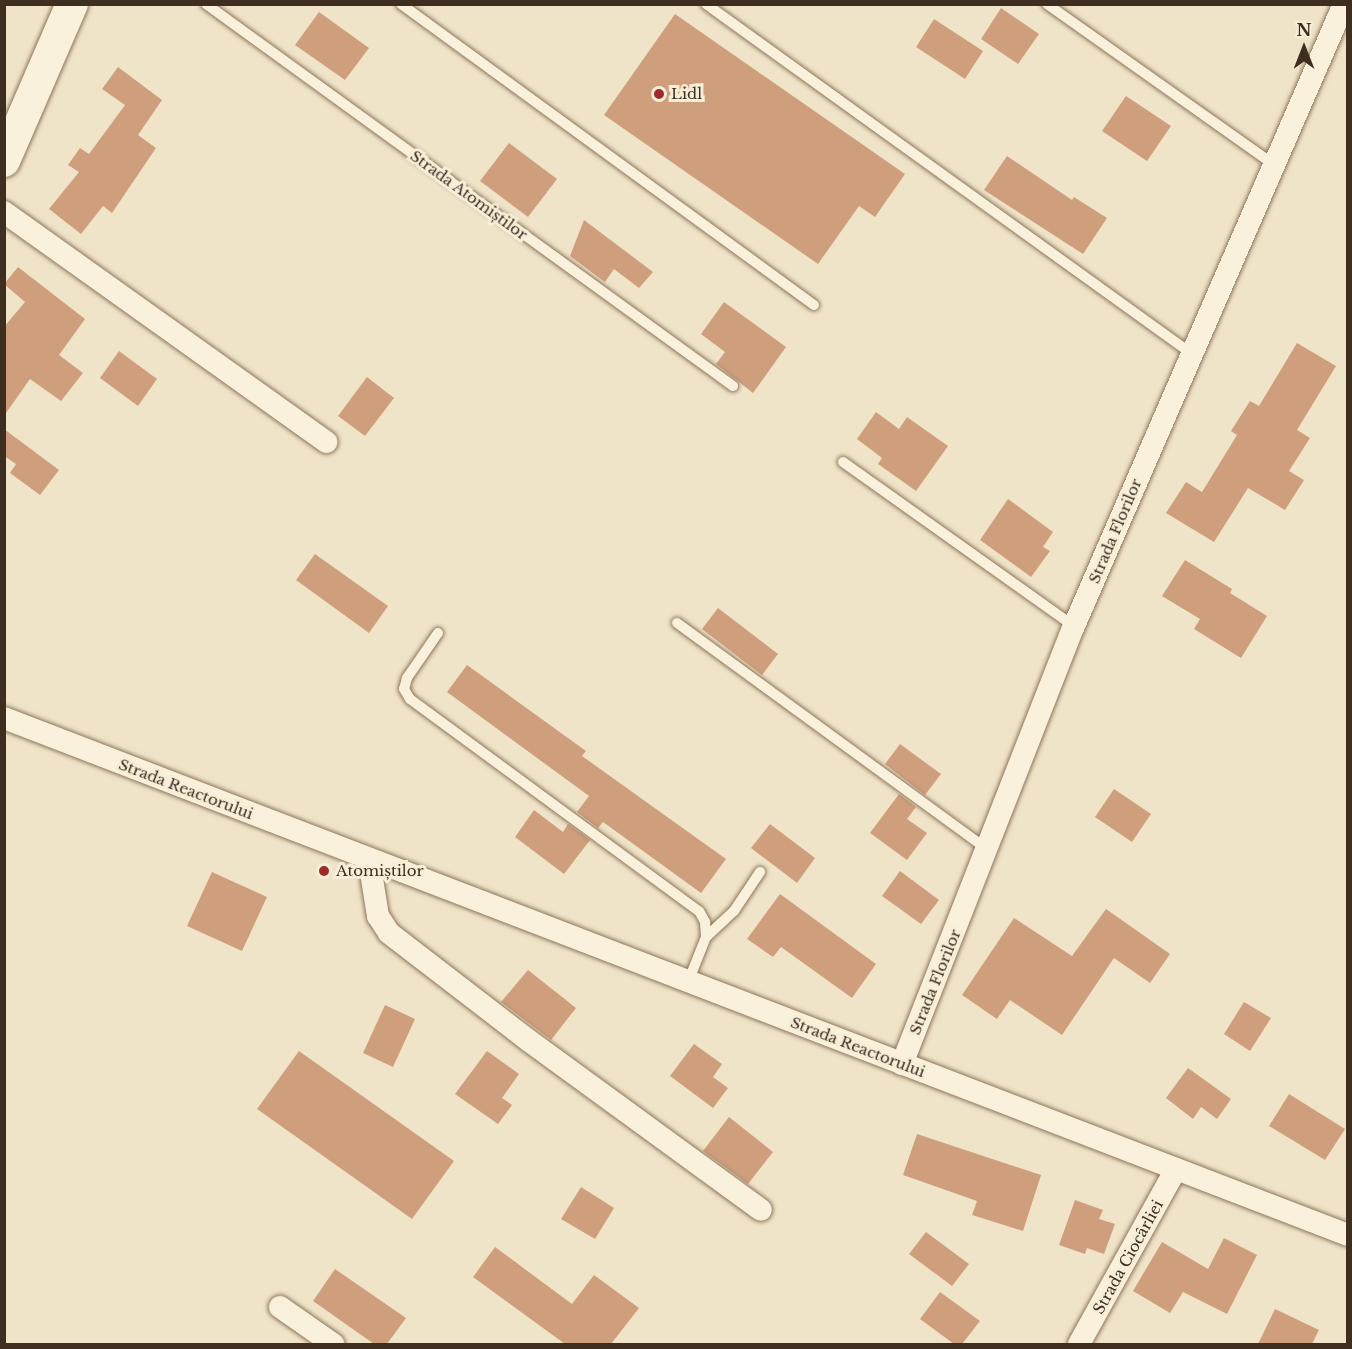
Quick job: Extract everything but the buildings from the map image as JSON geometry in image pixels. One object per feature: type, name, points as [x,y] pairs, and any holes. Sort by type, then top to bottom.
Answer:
[{"type":"main road","points":[[4,161],[72,4]]},
{"type":"street","name":"Strada Florilor","points":[[902,1064],[1074,626],[1344,4]]},
{"type":"street","points":[[4,212],[326,442]]},
{"type":"street","name":"Strada Reactorului","points":[[4,718],[1347,1235]]},
{"type":"street","points":[[369,860],[378,916],[389,933],[528,1040],[762,1210]]},
{"type":"street","name":"Strada Ciocârliei","points":[[1079,1344],[1176,1169]]},
{"type":"street","points":[[280,1307],[333,1344]]},
{"type":"lane","name":"Strada Atomiștilor","points":[[206,4],[733,386]]},
{"type":"lane","points":[[401,4],[814,304]]},
{"type":"lane","points":[[706,4],[1192,354]]},
{"type":"lane","points":[[1047,4],[1274,165]]},
{"type":"lane","points":[[843,462],[1074,626]]},
{"type":"lane","points":[[677,623],[988,849]]},
{"type":"lane","points":[[438,633],[407,678],[405,689],[410,699],[699,912],[705,922],[706,937]]},
{"type":"lane","points":[[687,982],[706,937],[734,912],[760,872]]},
{"type":"place","name":"Lidl","points":[[659,94]]},
{"type":"place","name":"Atomiștilor","points":[[324,871]]}]
